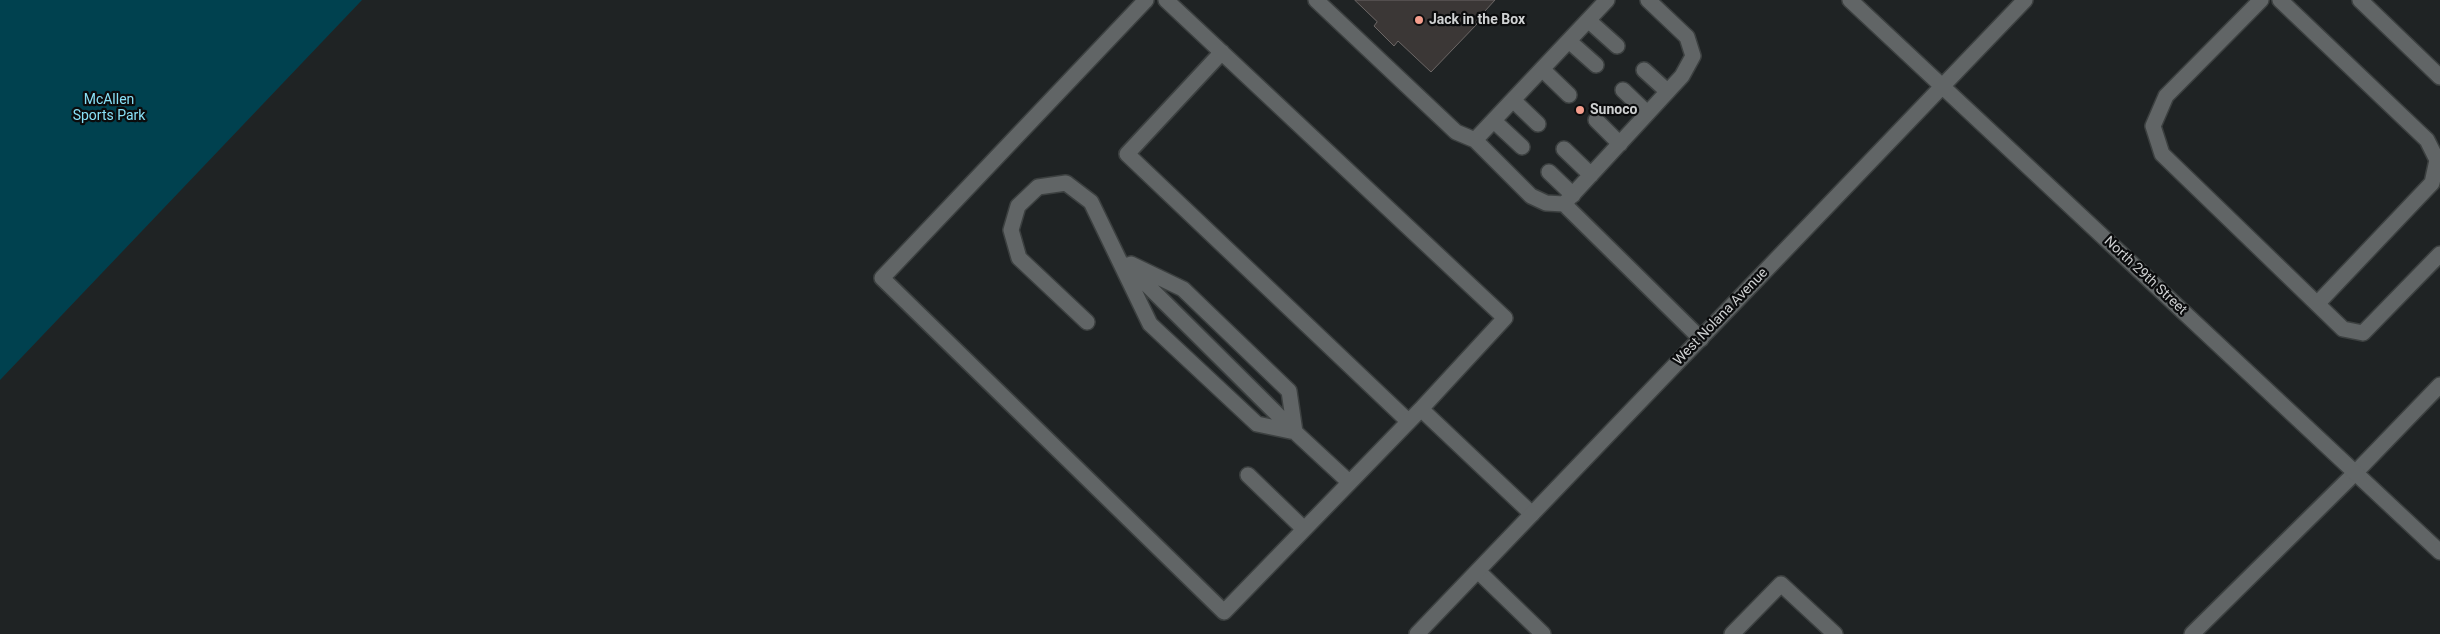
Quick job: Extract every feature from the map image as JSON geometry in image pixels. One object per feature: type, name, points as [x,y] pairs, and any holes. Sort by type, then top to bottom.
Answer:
[{"type":"street","points":[[1146,0],[882,278],[1224,612],[1421,409],[1505,318],[1166,0]]},
{"type":"street","points":[[1316,0],[1456,132],[1475,140],[1531,196],[1546,203],[1568,200],[1682,76],[1693,56],[1687,37],[1648,0]]},
{"type":"street","points":[[1475,140],[1607,0]]},
{"type":"street","name":"North 29th Street","points":[[1850,0],[2440,552]]},
{"type":"street","name":"West Nolana Avenue","points":[[1417,634],[2025,0]]},
{"type":"street","points":[[2261,0],[2166,96],[2153,126],[2162,154],[2343,329],[2363,333],[2440,254]]},
{"type":"street","points":[[2280,0],[2427,140],[2437,160],[2432,183],[2317,304]]},
{"type":"street","points":[[2360,0],[2440,77]]},
{"type":"street","points":[[1588,20],[1617,46]]},
{"type":"street","points":[[1569,41],[1596,65]]},
{"type":"street","points":[[1222,52],[1127,154],[1408,421]]},
{"type":"street","points":[[1542,69],[1569,95]]},
{"type":"street","points":[[1644,70],[1667,91]]},
{"type":"street","points":[[1623,90],[1648,113]]},
{"type":"street","points":[[1513,100],[1538,124]]},
{"type":"street","points":[[1596,120],[1620,144]]},
{"type":"street","points":[[1494,121],[1522,146]]},
{"type":"street","points":[[1564,149],[1591,175]]},
{"type":"street","points":[[1548,172],[1568,200],[1701,339]]},
{"type":"street","points":[[1088,322],[1019,258],[1011,230],[1018,206],[1038,187],[1066,183],[1091,202],[1150,324],[1257,424],[1295,432]]},
{"type":"street","points":[[1119,258],[1295,432],[1349,482]]},
{"type":"street","points":[[1119,258],[1183,288],[1289,391],[1295,432]]},
{"type":"street","points":[[2192,634],[2355,473],[2440,385]]},
{"type":"street","points":[[1421,409],[1532,514]]},
{"type":"street","points":[[1248,475],[1304,529]]},
{"type":"street","points":[[1478,571],[1543,634]]},
{"type":"street","points":[[1732,634],[1781,584],[1835,634]]},
{"type":"green space","name":"McAllen Sports Park","points":[[0,0],[362,0],[0,380]]},
{"type":"building","points":[[1355,0],[1495,0],[1475,22],[1477,24],[1431,72],[1398,41],[1394,46],[1374,26],[1377,22]]},
{"type":"place","name":"Jack in the Box","points":[[1419,20]]},
{"type":"place","name":"Sunoco","points":[[1580,110]]}]
